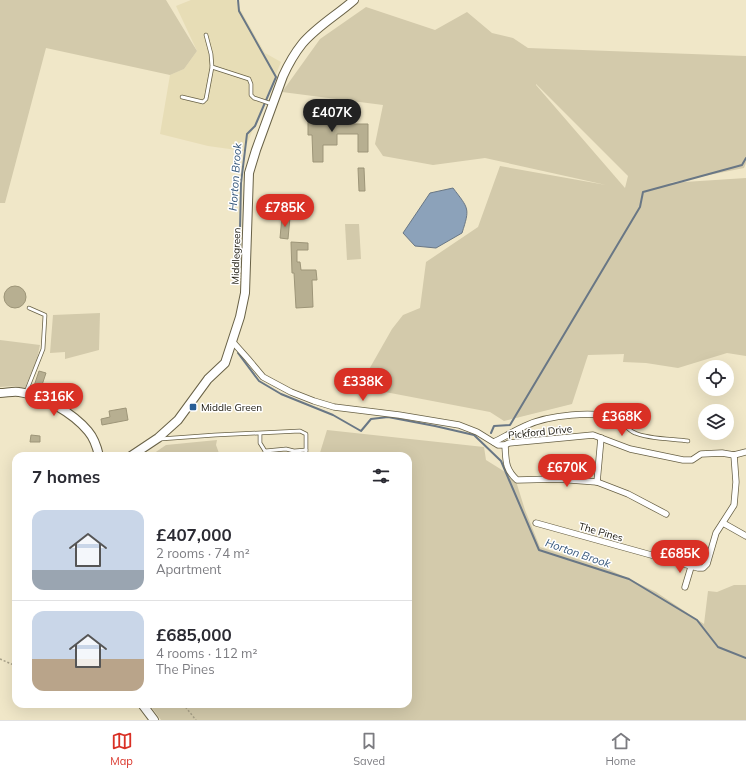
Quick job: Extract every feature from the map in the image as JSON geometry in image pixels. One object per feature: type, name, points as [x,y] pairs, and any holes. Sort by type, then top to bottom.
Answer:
[{"type":"street","name":"Middlegreen","points":[[137,452],[178,420],[208,379],[225,364],[240,317],[245,293],[249,173],[256,150],[288,65],[302,44],[320,27],[354,0]]},
{"type":"street","points":[[232,341],[262,377],[291,392],[314,401],[334,408],[399,415],[459,424],[477,432],[496,444],[526,425],[561,416],[596,414],[610,415],[619,419]]},
{"type":"street","points":[[0,393],[18,392],[35,396],[61,409],[74,418],[88,431],[98,452]]},
{"type":"street","name":"Pickford Drive","points":[[496,444],[505,445],[509,443],[593,436],[630,449],[683,460],[692,460],[701,454],[722,453],[734,455],[746,452]]},
{"type":"street","points":[[597,482],[602,438]]},
{"type":"street","points":[[505,445],[506,464],[511,474],[517,480],[557,479],[597,482],[628,494],[666,514]]},
{"type":"street","points":[[734,455],[736,482],[734,505],[723,523],[746,536]]},
{"type":"street","name":"The Pines","points":[[536,523],[691,567],[703,568],[707,564],[716,533],[723,523]]},
{"type":"street","points":[[685,587],[691,567]]},
{"type":"street","points":[[145,708],[154,720]]},
{"type":"lane","points":[[182,97],[203,102],[206,99],[212,67],[211,54],[206,35]]},
{"type":"lane","points":[[212,67],[249,79],[251,84],[251,95],[254,98],[274,104]]},
{"type":"lane","points":[[25,394],[43,349],[45,315],[29,308]]},
{"type":"lane","points":[[619,419],[629,430],[636,434],[664,439],[688,440]]},
{"type":"lane","points":[[154,440],[215,435],[304,432],[307,437],[306,450],[294,451],[286,449],[266,451],[260,443],[260,434]]},
{"type":"path","points":[[0,659],[12,664]]},
{"type":"path","points":[[186,708],[196,720]]},
{"type":"shaded area","points":[[0,0],[166,0],[197,51],[184,69],[170,75],[46,48],[5,203],[0,203]]},
{"type":"shaded area","points":[[191,0],[236,0],[265,53],[281,62],[244,151],[208,146],[160,134],[170,75],[184,69],[197,51],[176,6]]},
{"type":"shaded area","points":[[366,7],[435,30],[467,12],[492,33],[513,38],[528,48],[746,56],[746,163],[744,168],[669,183],[746,178],[746,356],[727,353],[704,360],[698,360],[698,362],[678,368],[646,363],[623,362],[624,354],[588,355],[572,404],[504,421],[490,412],[359,387],[392,329],[403,315],[420,308],[426,262],[478,227],[500,166],[606,185],[485,158],[433,165],[383,156],[375,144],[383,105],[282,92],[320,39]],"holes":[[[536,84],[628,176],[625,188],[536,85]]]},
{"type":"shaded area","points":[[345,224],[359,224],[361,259],[347,260]]},
{"type":"shaded area","points":[[100,313],[99,350],[65,359],[65,352],[50,353],[53,315]]},
{"type":"shaded area","points":[[0,340],[40,345],[37,359],[25,388],[15,386],[0,387]]},
{"type":"shaded area","points":[[327,430],[484,447],[486,460],[515,478],[525,510],[540,547],[608,569],[656,592],[704,624],[708,591],[717,592],[734,585],[746,585],[746,720],[161,720],[152,708],[412,708],[412,452],[320,452]]},
{"type":"shaded area","points":[[217,440],[216,445],[219,452],[156,452],[166,445]]},
{"type":"water","points":[[453,188],[465,205],[467,213],[462,233],[436,248],[415,246],[403,233],[430,193]]},
{"type":"building","points":[[307,110],[329,110],[329,124],[368,124],[368,152],[358,152],[358,134],[337,134],[337,145],[323,145],[323,162],[313,162],[312,135],[308,135]]},
{"type":"building","points":[[358,168],[364,168],[365,191],[359,191]]},
{"type":"building","points":[[282,216],[290,217],[288,239],[280,238]]},
{"type":"building","points":[[291,242],[308,243],[308,250],[297,250],[297,262],[300,262],[301,270],[316,270],[317,280],[312,280],[313,307],[296,308],[294,273],[292,273]]},
{"type":"building","points":[[15,286],[23,289],[26,297],[23,305],[15,308],[7,305],[4,297],[7,289]]},
{"type":"building","points":[[39,371],[46,373],[41,388],[34,386]]},
{"type":"building","points":[[126,408],[128,420],[102,425],[101,419],[110,417],[109,411]]},
{"type":"building","points":[[31,435],[40,436],[40,442],[30,442]]},
{"type":"waterway","name":"Horton Brook","points":[[238,0],[239,11],[276,77],[255,126],[247,134],[241,183],[239,277]]},
{"type":"waterway","points":[[491,433],[494,426],[510,425],[640,207],[643,192],[742,165],[746,158]]},
{"type":"waterway","name":"Horton Brook","points":[[238,353],[259,381],[281,394],[333,415],[361,431],[371,419],[388,417],[474,435],[501,461],[539,550],[629,579],[697,620],[718,647],[746,658]]},
{"type":"place","name":"Middle Green","points":[[193,407]]}]
